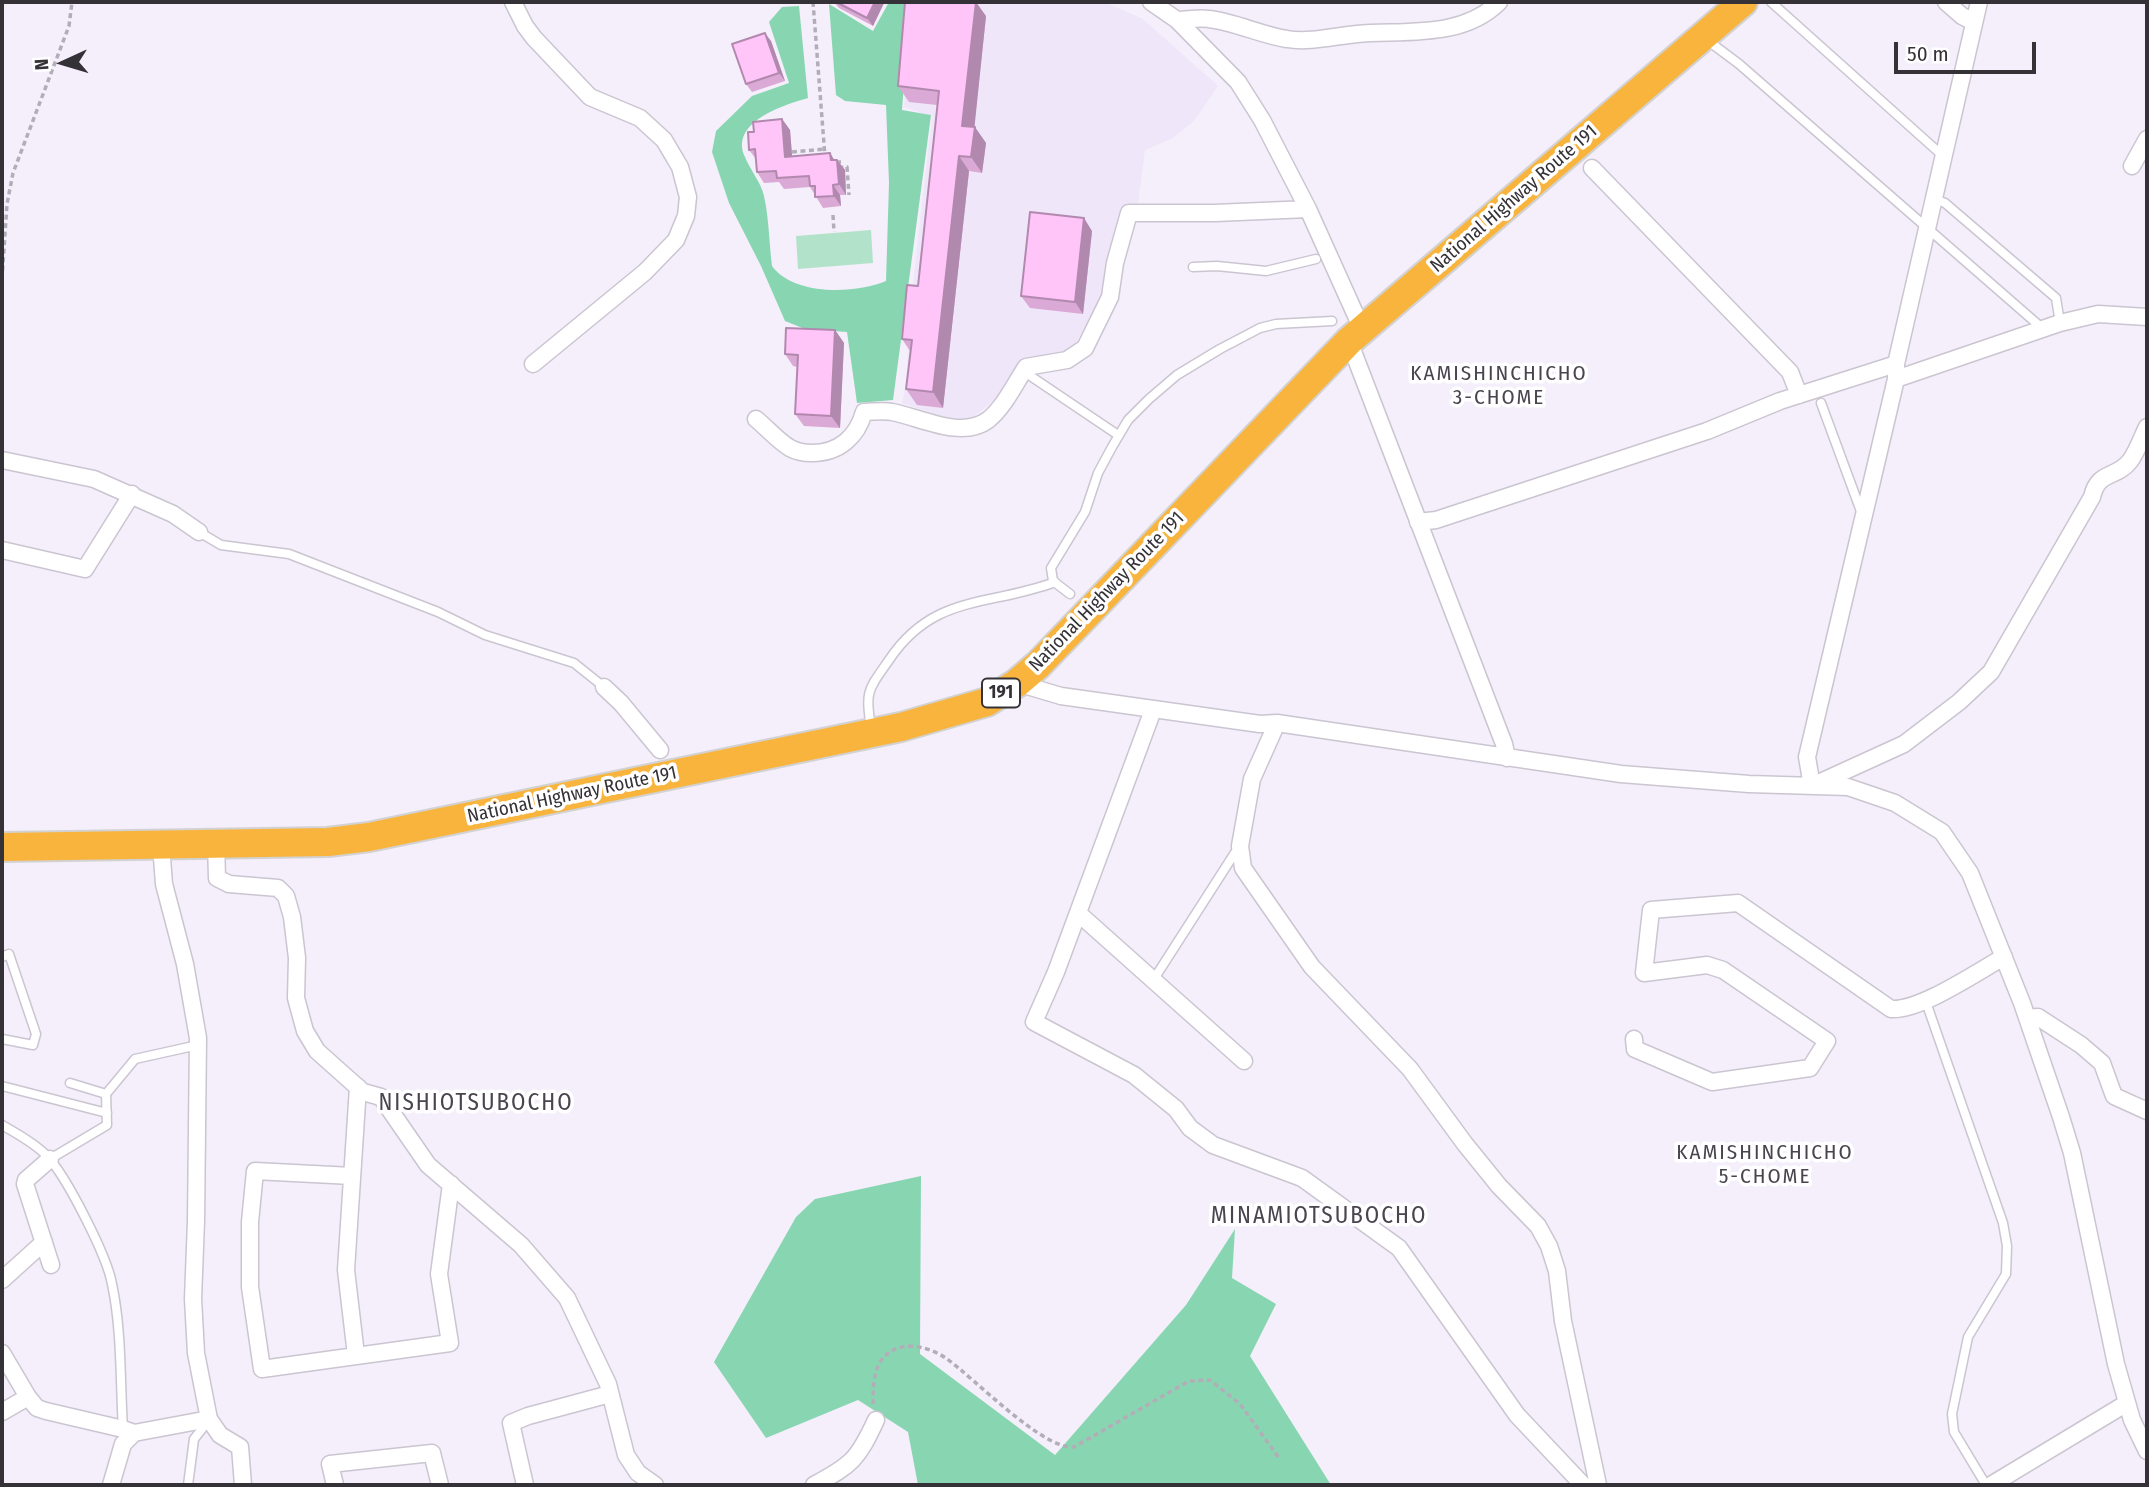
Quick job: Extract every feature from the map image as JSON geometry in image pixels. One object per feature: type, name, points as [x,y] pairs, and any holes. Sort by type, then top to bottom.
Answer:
[{"type":"highway","name":"National Highway Route 191","points":[[2,847],[328,842],[369,837],[872,733],[987,702],[1017,683],[1038,665],[1347,330],[1743,2]]},
{"type":"street","points":[[513,2],[534,38],[590,97],[640,118],[664,140],[680,167],[688,197],[687,216],[676,240],[645,272],[533,364]]},
{"type":"street","points":[[1151,2],[1177,20],[1238,82],[1262,120],[1308,209],[1347,330],[1507,758]]},
{"type":"street","points":[[1177,20],[1208,19],[1287,39],[1306,39],[1423,32],[1466,23],[1487,14],[1499,2]]},
{"type":"street","points":[[1946,2],[1974,22]]},
{"type":"street","points":[[1812,786],[1807,757],[1979,2]]},
{"type":"street","points":[[2132,166],[2147,139]]},
{"type":"street","points":[[1592,168],[1790,372],[1799,395]]},
{"type":"street","points":[[757,419],[790,448],[812,453],[827,452],[844,443],[861,424],[864,412],[888,411],[943,425],[970,428],[988,419],[1027,367],[1067,360],[1085,348],[1110,297],[1115,263],[1129,213],[1308,209]]},
{"type":"street","points":[[1418,522],[1436,520],[1707,431],[1799,395],[1896,372],[2098,314],[2147,317]]},
{"type":"street","points":[[2129,462],[2147,426]]},
{"type":"street","points":[[1812,786],[1904,744],[1959,702],[1991,672],[2092,497],[2094,486],[2103,477],[2147,453]]},
{"type":"street","points":[[2,460],[94,479],[173,514],[199,532]]},
{"type":"street","points":[[2,550],[85,569],[132,494]]},
{"type":"street","points":[[1017,683],[1061,696],[1260,724],[1277,723],[1621,775],[1848,787],[1880,797],[1942,832],[1970,873],[2027,1018],[2072,1153],[2116,1364],[2132,1420],[2147,1451]]},
{"type":"street","points":[[604,687],[660,750]]},
{"type":"street","points":[[1153,710],[1056,972],[1034,1022],[1134,1075],[1176,1109],[1190,1128],[1213,1145],[1302,1178],[1399,1248],[1517,1415],[1583,1485]]},
{"type":"street","points":[[1277,723],[1252,779],[1240,846],[1240,857],[1247,876],[1312,967],[1409,1069],[1499,1186],[1538,1226],[1549,1246],[1557,1271],[1563,1321],[1598,1485]]},
{"type":"street","points":[[216,843],[217,878],[229,884],[278,888],[286,896],[292,917],[297,958],[296,998],[306,1031],[317,1051],[363,1091],[382,1097],[428,1166],[521,1245],[567,1298],[608,1384],[626,1455],[638,1473],[655,1485]]},
{"type":"street","points":[[161,845],[164,884],[185,964],[198,1045],[193,1299],[196,1353],[209,1419],[220,1435],[240,1447],[243,1485]]},
{"type":"street","points":[[1634,1039],[1634,1049],[1712,1082],[1810,1068],[1827,1041],[1723,970],[1707,965],[1644,973],[1651,910],[1738,903],[1891,1009],[1903,1010],[1926,1002],[2004,957]]},
{"type":"street","points":[[1078,913],[1244,1061]]},
{"type":"street","points":[[2027,1018],[2038,1017],[2081,1045],[2102,1063],[2115,1096],[2147,1111]]},
{"type":"street","points":[[356,1355],[346,1270],[358,1087]]},
{"type":"street","points":[[50,1159],[26,1180],[25,1184],[51,1265]]},
{"type":"street","points":[[352,1176],[255,1171],[250,1222],[250,1287],[262,1369],[450,1343],[439,1273],[451,1185]]},
{"type":"street","points":[[2,1280],[44,1242]]},
{"type":"street","points":[[2,1353],[28,1397],[37,1408],[46,1411],[128,1431],[209,1419]]},
{"type":"street","points":[[525,1485],[512,1423],[610,1394]]},
{"type":"street","points":[[2,1412],[28,1397]]},
{"type":"street","points":[[1989,1485],[2127,1403]]},
{"type":"street","points":[[814,1485],[841,1478],[860,1452],[876,1420]]},
{"type":"street","points":[[111,1485],[128,1431]]},
{"type":"street","points":[[335,1485],[330,1464],[432,1454],[440,1485]]},
{"type":"lane","points":[[1771,2],[1943,157]]},
{"type":"lane","points":[[1702,37],[1739,64],[2042,328]]},
{"type":"lane","points":[[1934,199],[1945,204],[2056,298],[2060,323]]},
{"type":"lane","points":[[1193,267],[1217,266],[1266,271],[1316,258]]},
{"type":"lane","points":[[1070,594],[1055,582],[1051,568],[1085,512],[1098,473],[1128,420],[1177,375],[1260,328],[1276,324],[1347,330]]},
{"type":"lane","points":[[1023,371],[1118,435]]},
{"type":"lane","points":[[1821,403],[1863,516]]},
{"type":"lane","points":[[199,532],[221,545],[289,554],[438,612],[485,635],[574,663],[604,687]]},
{"type":"lane","points":[[872,733],[867,697],[871,686],[893,653],[916,628],[946,609],[1026,593],[1055,582]]},
{"type":"lane","points":[[1154,979],[1240,846]]},
{"type":"lane","points":[[2,957],[9,954],[36,1034],[33,1045],[2,1039]]},
{"type":"lane","points":[[1926,1002],[2003,1223],[2007,1246],[2007,1269],[2003,1284],[1968,1337],[1952,1414],[1954,1432],[1989,1485]]},
{"type":"lane","points":[[50,1159],[107,1125],[106,1094],[135,1059],[198,1045]]},
{"type":"lane","points":[[70,1083],[106,1094]]},
{"type":"lane","points":[[2,1086],[107,1113]]},
{"type":"lane","points":[[2,1125],[26,1139],[50,1159],[79,1207],[105,1261],[112,1282],[118,1322],[128,1431]]},
{"type":"lane","points":[[188,1485],[194,1439],[209,1419]]},
{"type":"path","points":[[2,279],[7,204],[13,173],[69,26],[72,2]]},
{"type":"path","points":[[813,2],[826,162]]},
{"type":"path","points":[[792,152],[825,149]]},
{"type":"path","points":[[833,162],[841,162],[841,168],[847,167],[849,195]]},
{"type":"path","points":[[833,215],[834,232]]},
{"type":"path","points":[[876,1420],[873,1413],[873,1383],[880,1362],[891,1351],[915,1346],[930,1349],[947,1359],[1000,1406],[1066,1448],[1074,1447],[1189,1381],[1210,1380],[1240,1404],[1279,1458]]},
{"type":"shaded area","points":[[913,2],[1104,2],[1143,19],[1218,86],[1194,121],[1173,138],[1145,150],[1138,204],[1121,207],[1108,257],[1105,292],[1072,349],[1026,360],[1005,391],[971,419],[943,417],[902,403],[932,116],[904,107]]},
{"type":"green space","points":[[889,2],[910,2],[902,110],[931,115],[893,400],[857,403],[847,332],[805,329],[785,321],[729,203],[712,152],[716,131],[752,96],[789,83],[769,22],[782,7],[799,6],[808,98],[762,117],[745,134],[742,145],[764,196],[772,266],[795,283],[826,290],[858,288],[886,281],[889,183],[886,105],[845,101],[836,95],[829,4],[873,31]]},
{"type":"green space","points":[[871,230],[873,263],[798,269],[796,236]]},
{"type":"green space","points":[[921,1176],[920,1354],[1055,1455],[1186,1305],[1235,1229],[1232,1278],[1276,1304],[1250,1356],[1331,1485],[918,1485],[908,1432],[858,1400],[766,1438],[714,1362],[796,1217],[815,1199]]},
{"type":"building","points":[[836,2],[875,2],[867,18]]},
{"type":"building","points":[[905,2],[976,2],[962,126],[975,127],[971,157],[959,156],[933,392],[906,389],[912,340],[902,339],[907,285],[918,286],[939,91],[898,86]]},
{"type":"building","points":[[765,33],[779,73],[746,84],[732,44]]},
{"type":"building","points":[[782,119],[785,157],[830,153],[831,160],[837,160],[839,184],[833,185],[834,196],[815,197],[815,186],[810,186],[809,176],[777,178],[776,171],[757,172],[755,149],[749,150],[748,132],[754,132],[753,122]]},
{"type":"building","points":[[1030,212],[1084,218],[1075,302],[1021,296]]},
{"type":"building","points":[[786,328],[835,330],[831,416],[795,414],[798,355],[785,354]]},
{"type":"district","name":"KAMISHINCHICHO 3-CHOME","points":[[1499,386]]},
{"type":"district","name":"NISHIOTSUBOCHO","points":[[476,1104]]},
{"type":"district","name":"KAMISHINCHICHO 5-CHOME","points":[[1765,1165]]},
{"type":"district","name":"MINAMIOTSUBOCHO","points":[[1319,1217]]}]
